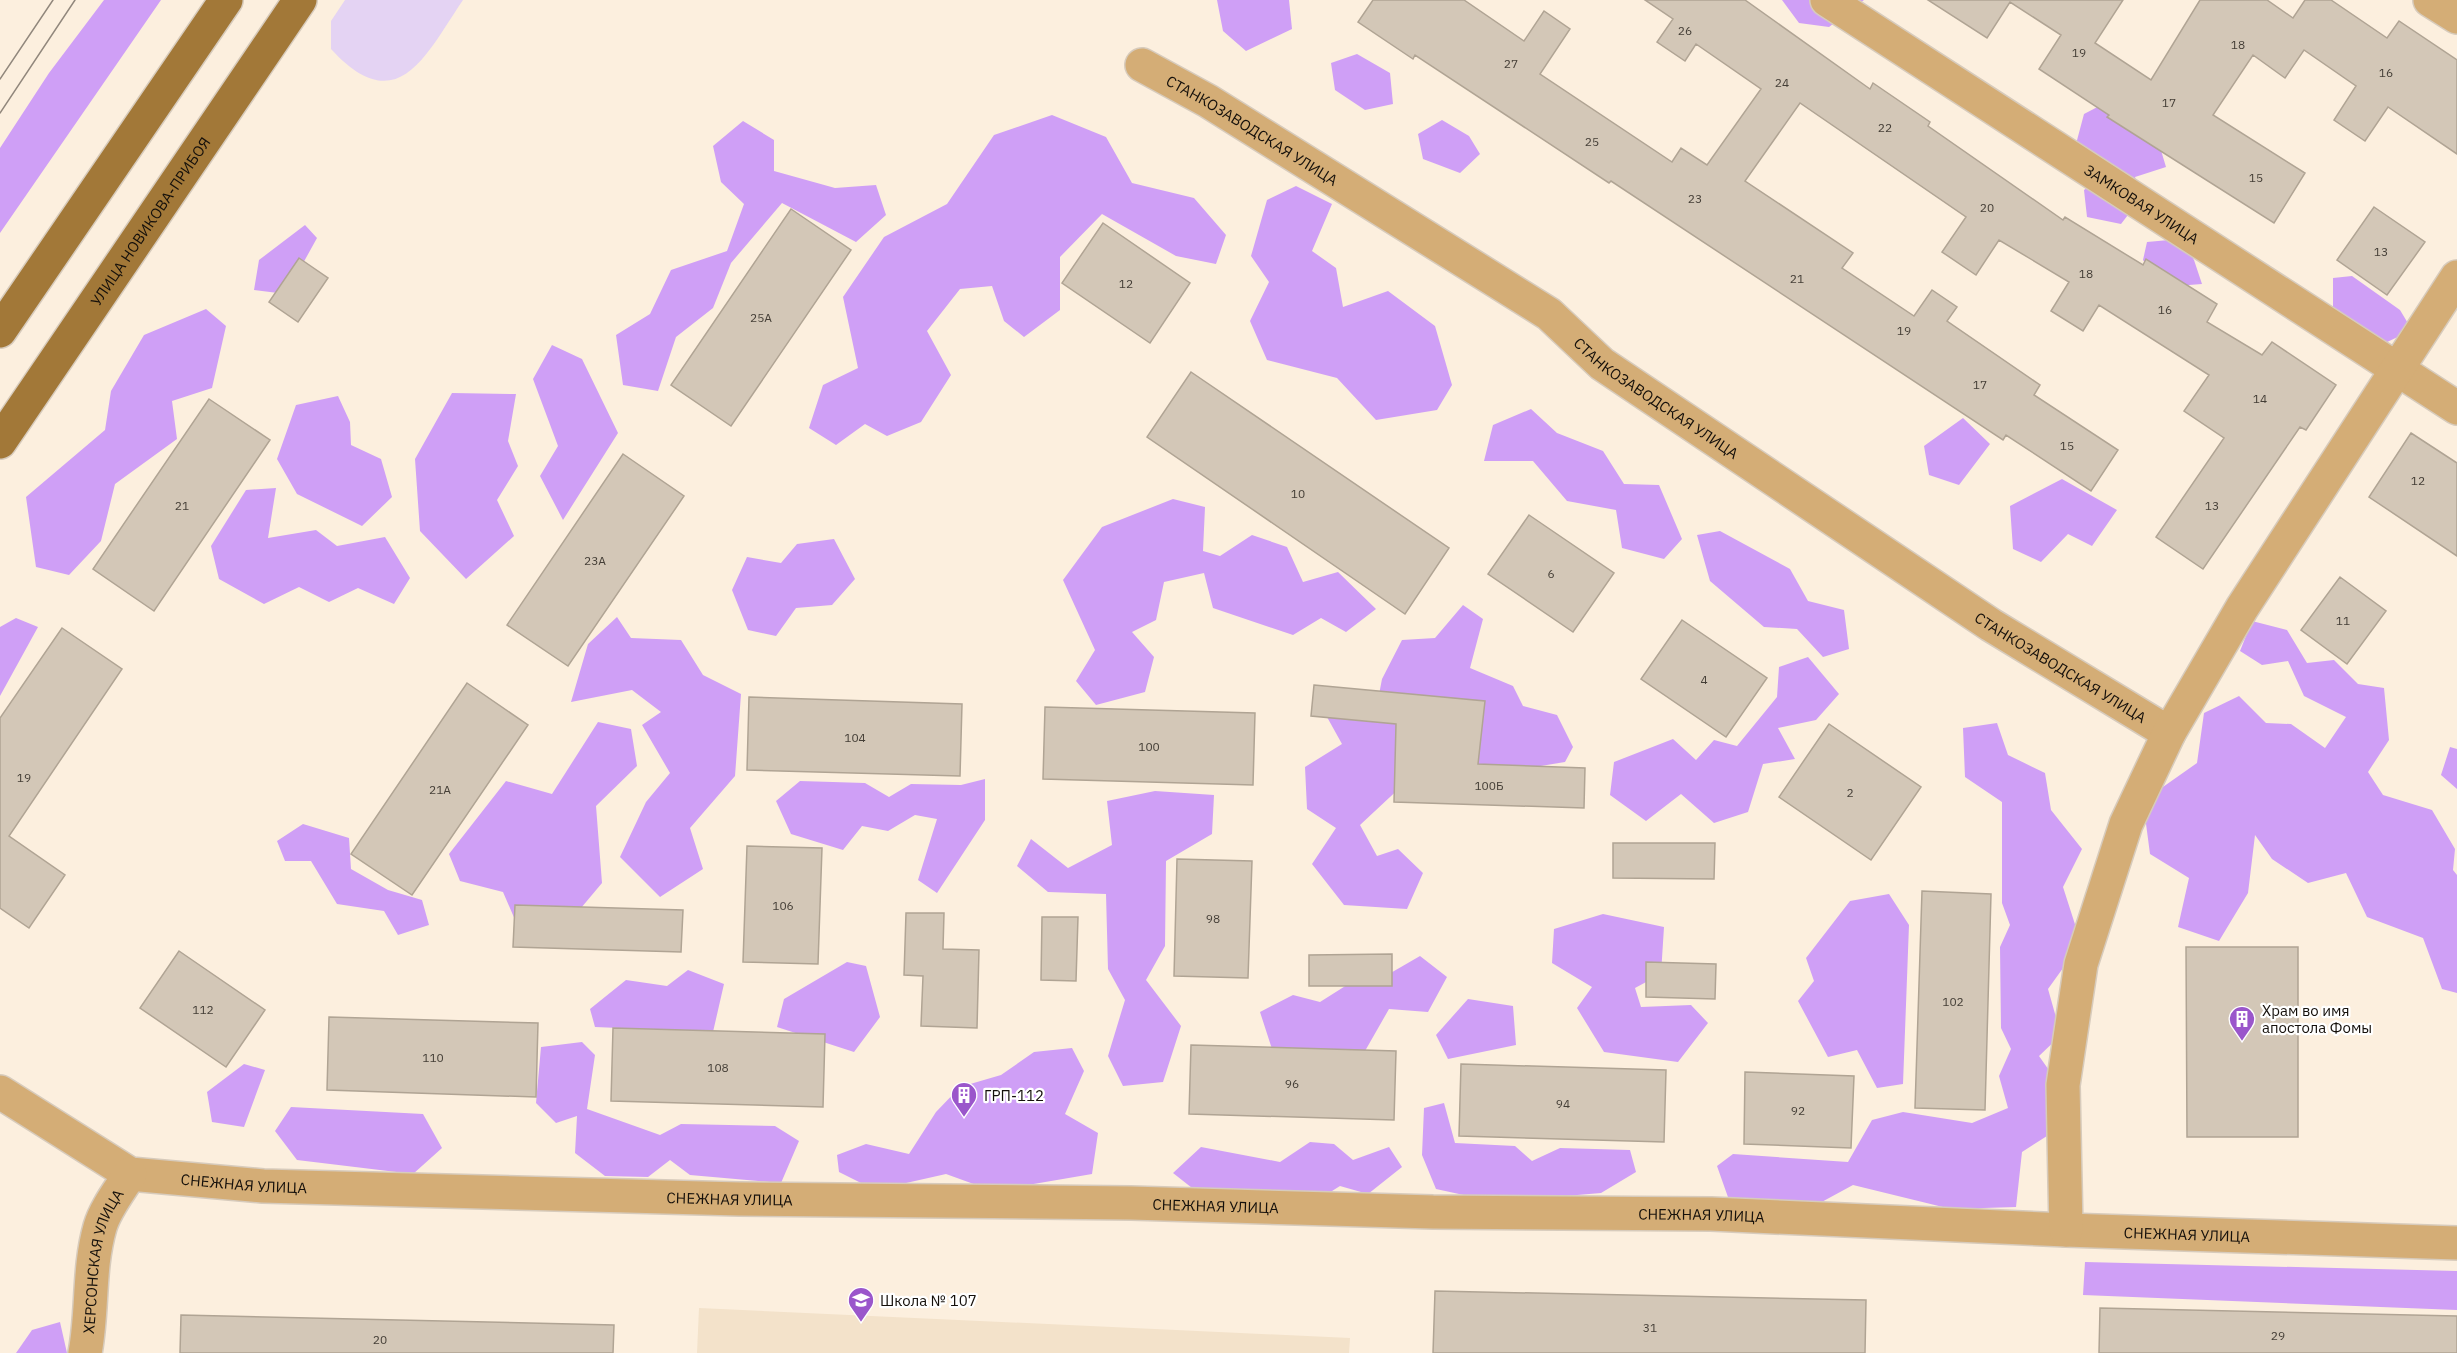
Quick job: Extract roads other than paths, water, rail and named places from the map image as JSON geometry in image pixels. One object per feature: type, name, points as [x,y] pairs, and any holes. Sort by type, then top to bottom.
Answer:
[{"type":"main road","points":[[0,331],[226,0]]},
{"type":"main road","name":"УЛИЦА НОВИКОВА-ПРИБОЯ","points":[[0,442],[300,0]]},
{"type":"street","name":"ЗАМКОВАЯ УЛИЦА","points":[[1827,0],[2457,408]]},
{"type":"street","points":[[2430,0],[2457,17]]},
{"type":"street","name":"СТАНКОЗАВОДСКАЯ УЛИЦА","points":[[1142,65],[1209,101],[1549,314],[1602,364],[1991,625],[2169,733]]},
{"type":"street","points":[[2066,1230],[2063,1085],[2081,964],[2126,824],[2169,733],[2242,608],[2395,369],[2457,277]]},
{"type":"street","name":"СНЕЖНАЯ УЛИЦА","points":[[0,1092],[130,1174],[263,1186],[739,1199],[1131,1203],[1433,1212],[1711,1214],[2066,1230],[2457,1243]]},
{"type":"street","name":"ХЕРСОНСКАЯ УЛИЦА","points":[[85,1353],[90,1328],[91,1274],[100,1224],[130,1174]]},
{"type":"tram line","points":[[0,79],[53,0]]},
{"type":"tram line","points":[[0,113],[75,0]]},
{"type":"place","name":"Храм во имя апостола Фомы","points":[[2242,1042]]},
{"type":"place","name":"ГРП-112","points":[[964,1118]]},
{"type":"place","name":"Школа № 107","points":[[861,1323]]}]
